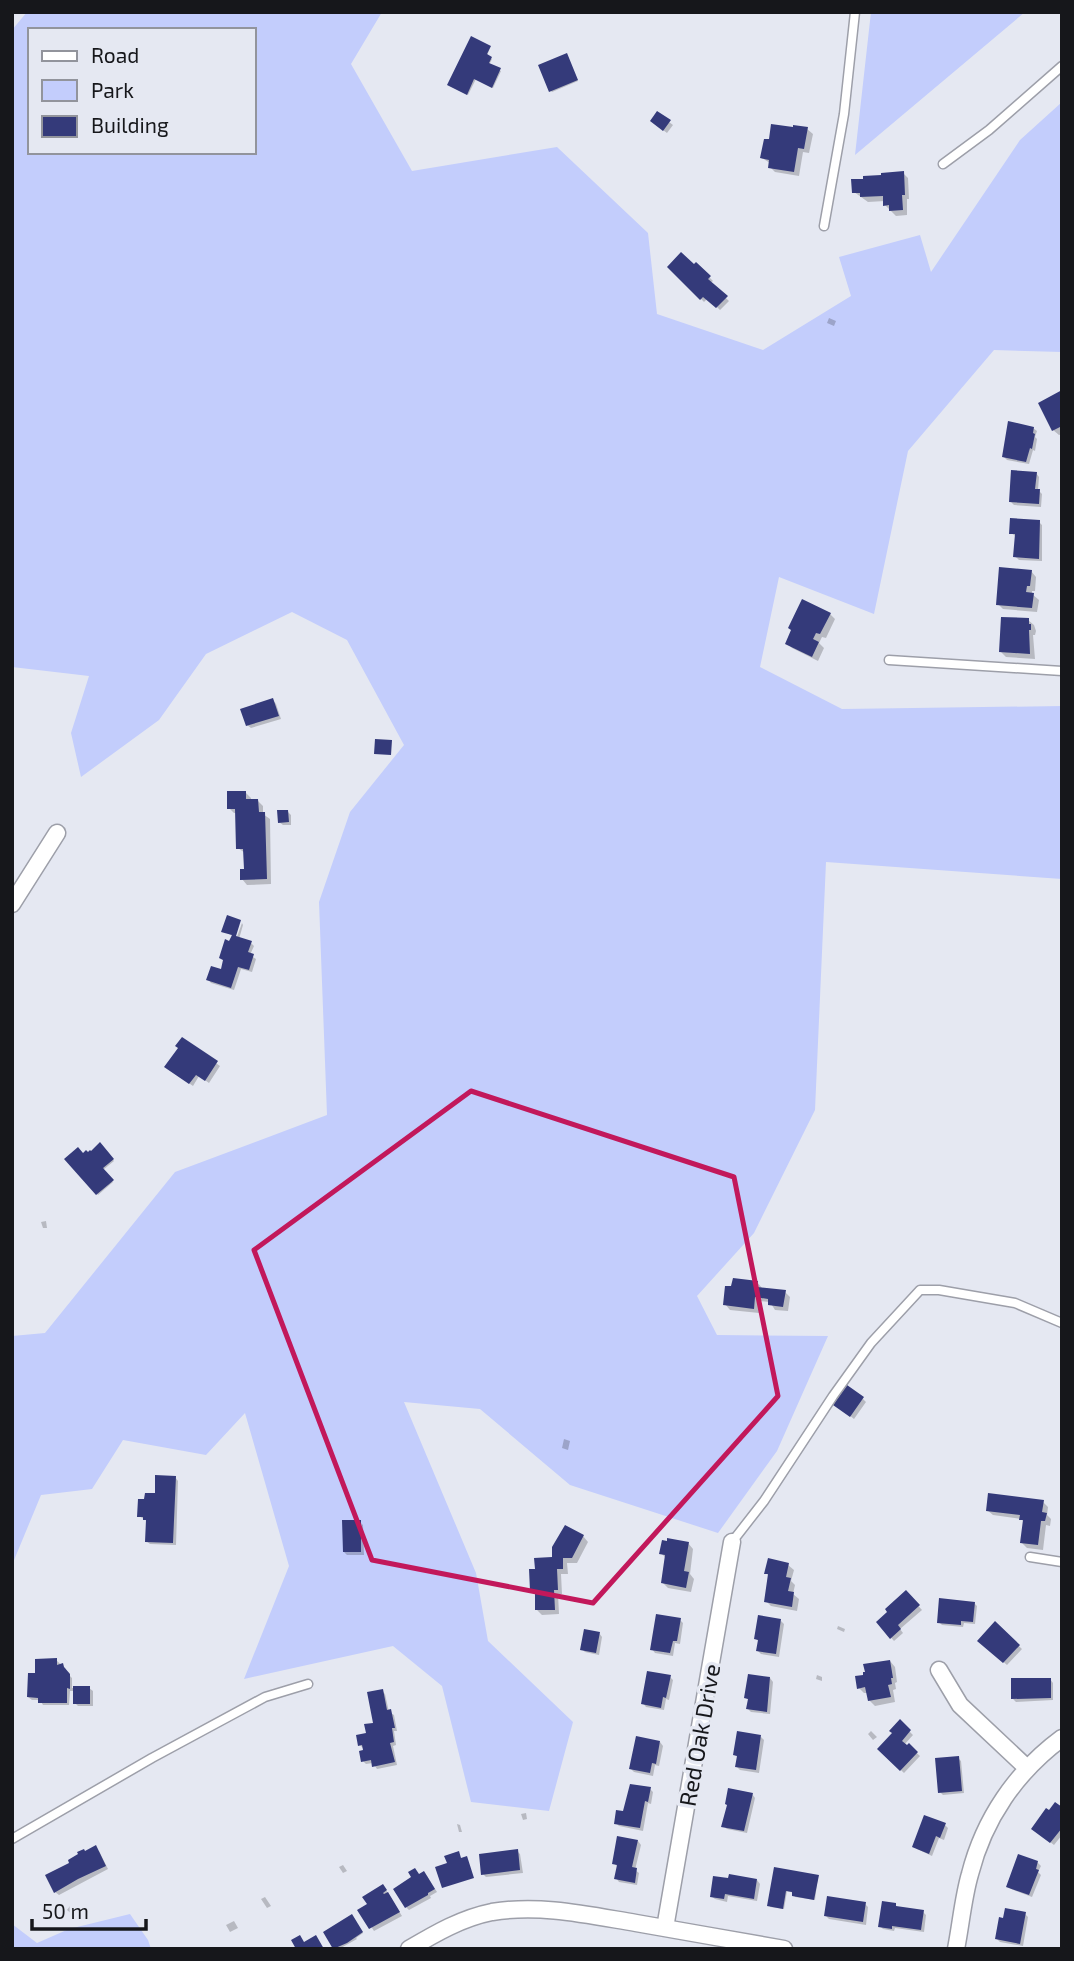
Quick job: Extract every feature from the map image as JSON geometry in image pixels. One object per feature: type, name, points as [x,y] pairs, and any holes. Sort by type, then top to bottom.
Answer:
[{"type":"street","points":[[12,904],[57,833]]},
{"type":"street","name":"Red Oak Drive","points":[[666,1928],[732,1542]]},
{"type":"street","points":[[939,1670],[960,1705],[1027,1768]]},
{"type":"street","points":[[956,1949],[969,1876],[993,1815],[1008,1790],[1027,1768],[1062,1738]]},
{"type":"street","points":[[409,1949],[461,1921],[518,1909],[561,1910],[784,1949]]},
{"type":"lane","points":[[824,226],[844,114],[855,12]]},
{"type":"lane","points":[[943,164],[989,130],[1062,66]]},
{"type":"lane","points":[[889,660],[1062,671]]},
{"type":"lane","points":[[732,1542],[764,1501],[871,1343],[919,1290],[939,1290],[1015,1303],[1062,1323]]},
{"type":"lane","points":[[1030,1556],[1062,1562]]},
{"type":"lane","points":[[12,1839],[152,1758],[265,1697],[308,1684]]},
{"type":"highlighted area","points":[[471,1091],[734,1177],[778,1396],[593,1603],[372,1560],[254,1250]]},
{"type":"green space","points":[[27,12],[382,12],[351,64],[412,171],[557,147],[648,233],[657,314],[763,350],[851,296],[839,257],[920,235],[931,272],[1020,140],[1062,102],[1062,352],[994,350],[908,451],[874,614],[779,577],[760,667],[842,709],[1062,706],[1062,879],[826,862],[815,1110],[754,1233],[697,1296],[717,1335],[828,1336],[777,1451],[718,1533],[570,1485],[480,1409],[404,1402],[476,1573],[488,1641],[573,1722],[549,1811],[471,1802],[442,1686],[393,1646],[244,1679],[289,1566],[245,1413],[206,1455],[123,1440],[92,1489],[41,1495],[12,1565],[12,1336],[45,1333],[175,1172],[327,1115],[319,902],[350,812],[404,745],[347,640],[292,612],[206,654],[159,720],[81,777],[71,733],[89,676],[12,667],[12,30]]},
{"type":"green space","points":[[871,12],[1025,12],[855,155]]},
{"type":"green space","points":[[130,1914],[151,1949],[12,1949],[12,1924],[37,1943],[69,1929]]},
{"type":"building","points":[[471,36],[491,46],[487,54],[492,57],[489,63],[501,68],[492,88],[474,79],[467,95],[447,85]]},
{"type":"building","points":[[567,53],[578,80],[549,92],[538,65]]},
{"type":"building","points":[[657,111],[671,120],[663,131],[650,121]]},
{"type":"building","points":[[771,124],[808,127],[804,149],[798,148],[794,172],[768,168],[769,160],[760,158],[764,139],[769,139]]},
{"type":"building","points":[[904,171],[903,210],[889,211],[889,205],[883,206],[883,196],[860,197],[860,193],[852,193],[851,179]]},
{"type":"building","points":[[681,252],[711,276],[708,279],[728,296],[716,308],[703,297],[700,300],[667,267]]},
{"type":"building","points":[[1062,390],[1062,426],[1052,431],[1038,403]]},
{"type":"building","points":[[1008,421],[1034,427],[1032,449],[1030,448],[1026,462],[1002,457]]},
{"type":"building","points":[[1011,470],[1037,472],[1035,489],[1040,489],[1039,504],[1009,502]]},
{"type":"building","points":[[1010,518],[1040,520],[1039,559],[1013,557],[1015,534],[1009,534]]},
{"type":"building","points":[[999,567],[1032,570],[1030,586],[1027,586],[1026,592],[1034,593],[1032,608],[996,605]]},
{"type":"building","points":[[802,599],[831,613],[820,634],[816,633],[813,639],[819,642],[812,657],[785,644],[791,630],[788,628]]},
{"type":"building","points":[[1001,617],[1029,618],[1030,654],[999,652]]},
{"type":"building","points":[[273,698],[279,716],[246,726],[240,709]]},
{"type":"building","points":[[375,739],[392,740],[391,755],[374,754]]},
{"type":"building","points":[[227,791],[246,791],[246,799],[258,799],[259,812],[265,812],[267,879],[240,880],[240,869],[244,869],[243,849],[236,849],[235,809],[227,809]]},
{"type":"building","points":[[277,810],[288,810],[289,822],[278,823]]},
{"type":"building","points":[[227,915],[241,920],[236,936],[252,941],[248,952],[254,954],[249,970],[238,967],[231,988],[206,980],[211,966],[221,969],[223,960],[219,958],[225,939],[229,941],[232,935],[221,932]]},
{"type":"building","points":[[182,1037],[218,1061],[205,1081],[196,1075],[189,1084],[164,1067],[178,1048],[175,1046]]},
{"type":"building","points":[[100,1142],[114,1159],[103,1168],[114,1180],[96,1195],[64,1159],[78,1147],[83,1153],[86,1150],[88,1152]]},
{"type":"building","points":[[733,1278],[758,1281],[757,1287],[786,1290],[783,1307],[768,1305],[768,1299],[755,1297],[754,1309],[723,1305],[725,1286],[731,1286]]},
{"type":"building","points":[[847,1385],[864,1397],[850,1417],[833,1405]]},
{"type":"building","points":[[155,1475],[176,1476],[173,1543],[145,1542],[146,1520],[137,1517],[138,1499],[144,1499],[145,1493],[155,1493]]},
{"type":"building","points":[[988,1493],[1044,1500],[1042,1512],[1047,1513],[1045,1521],[1041,1521],[1038,1545],[1020,1543],[1023,1520],[1019,1520],[1020,1515],[986,1511]]},
{"type":"building","points":[[342,1520],[361,1520],[361,1552],[343,1552]]},
{"type":"building","points":[[565,1525],[584,1535],[572,1558],[563,1558],[563,1569],[557,1569],[555,1610],[535,1610],[535,1591],[530,1591],[529,1569],[535,1569],[534,1558],[552,1557],[552,1547]]},
{"type":"building","points":[[667,1538],[689,1542],[684,1571],[689,1572],[686,1588],[661,1583],[665,1555],[659,1554],[662,1540],[667,1541]]},
{"type":"building","points":[[768,1558],[789,1563],[786,1577],[791,1578],[788,1591],[794,1592],[792,1607],[764,1602],[768,1574],[764,1574]]},
{"type":"building","points":[[906,1590],[920,1605],[898,1625],[901,1629],[890,1639],[876,1622],[887,1612],[885,1609]]},
{"type":"building","points":[[939,1598],[975,1602],[973,1622],[961,1621],[961,1625],[937,1623]]},
{"type":"building","points":[[656,1614],[681,1618],[677,1641],[673,1641],[670,1653],[650,1650]]},
{"type":"building","points":[[758,1615],[781,1619],[776,1654],[756,1651],[758,1640],[754,1639]]},
{"type":"building","points":[[995,1621],[1020,1645],[1003,1663],[977,1641]]},
{"type":"building","points":[[584,1629],[600,1632],[596,1653],[580,1650]]},
{"type":"building","points":[[57,1658],[57,1665],[63,1663],[70,1674],[67,1703],[38,1703],[38,1698],[27,1697],[28,1673],[35,1673],[35,1659]]},
{"type":"building","points":[[890,1660],[893,1678],[892,1684],[888,1685],[891,1697],[868,1701],[865,1687],[857,1689],[855,1676],[865,1672],[863,1664]]},
{"type":"building","points":[[647,1671],[671,1675],[661,1708],[641,1704]]},
{"type":"building","points":[[748,1674],[770,1677],[767,1712],[746,1709],[748,1699],[744,1698]]},
{"type":"building","points":[[1011,1678],[1051,1678],[1051,1698],[1011,1699]]},
{"type":"building","points":[[73,1686],[90,1686],[90,1704],[73,1704]]},
{"type":"building","points":[[383,1689],[387,1710],[391,1709],[395,1728],[392,1728],[394,1742],[390,1743],[395,1762],[372,1767],[371,1760],[361,1762],[359,1751],[363,1750],[362,1745],[358,1746],[356,1735],[366,1733],[364,1724],[373,1723],[367,1692]]},
{"type":"building","points":[[900,1719],[911,1730],[902,1741],[907,1745],[909,1743],[918,1752],[900,1771],[877,1749],[892,1733],[889,1731]]},
{"type":"building","points":[[737,1731],[761,1735],[756,1770],[735,1767],[737,1756],[733,1755]]},
{"type":"building","points":[[636,1736],[660,1741],[656,1764],[652,1763],[650,1773],[629,1769]]},
{"type":"building","points":[[959,1756],[962,1791],[938,1793],[935,1758]]},
{"type":"building","points":[[630,1784],[651,1787],[648,1802],[645,1801],[640,1828],[614,1824],[616,1810],[623,1811]]},
{"type":"building","points":[[728,1788],[753,1793],[744,1831],[721,1827]]},
{"type":"building","points":[[1055,1802],[1062,1807],[1062,1828],[1050,1843],[1031,1829],[1046,1808],[1049,1810]]},
{"type":"building","points":[[924,1815],[946,1823],[940,1838],[936,1836],[929,1854],[912,1847]]},
{"type":"building","points":[[617,1836],[638,1840],[632,1867],[637,1868],[635,1883],[614,1879],[617,1865],[612,1864]]},
{"type":"building","points":[[96,1845],[106,1866],[54,1893],[45,1875],[69,1863],[68,1860],[78,1854],[77,1852]]},
{"type":"building","points":[[518,1849],[520,1870],[481,1875],[479,1854]]},
{"type":"building","points":[[459,1851],[461,1858],[467,1856],[474,1878],[442,1888],[435,1867],[447,1863],[444,1856]]},
{"type":"building","points":[[1018,1854],[1038,1861],[1036,1869],[1039,1870],[1029,1895],[1006,1887]]},
{"type":"building","points":[[774,1867],[819,1875],[814,1900],[792,1896],[792,1892],[786,1891],[783,1909],[767,1906]]},
{"type":"building","points":[[415,1868],[419,1874],[424,1871],[435,1889],[405,1908],[393,1889],[411,1877],[408,1872]]},
{"type":"building","points":[[729,1874],[757,1879],[754,1899],[725,1894],[724,1899],[710,1897],[713,1876],[728,1878]]},
{"type":"building","points":[[383,1884],[387,1890],[383,1893],[388,1892],[400,1912],[369,1929],[357,1910],[367,1904],[362,1897]]},
{"type":"building","points":[[827,1896],[866,1902],[863,1922],[824,1916]]},
{"type":"building","points":[[882,1901],[924,1910],[921,1930],[878,1927]]},
{"type":"building","points":[[1005,1908],[1026,1912],[1020,1944],[995,1939],[999,1917],[1003,1918]]},
{"type":"building","points":[[352,1914],[363,1932],[333,1949],[323,1932]]},
{"type":"building","points":[[300,1935],[304,1942],[316,1935],[324,1949],[296,1949],[291,1940]]}]
